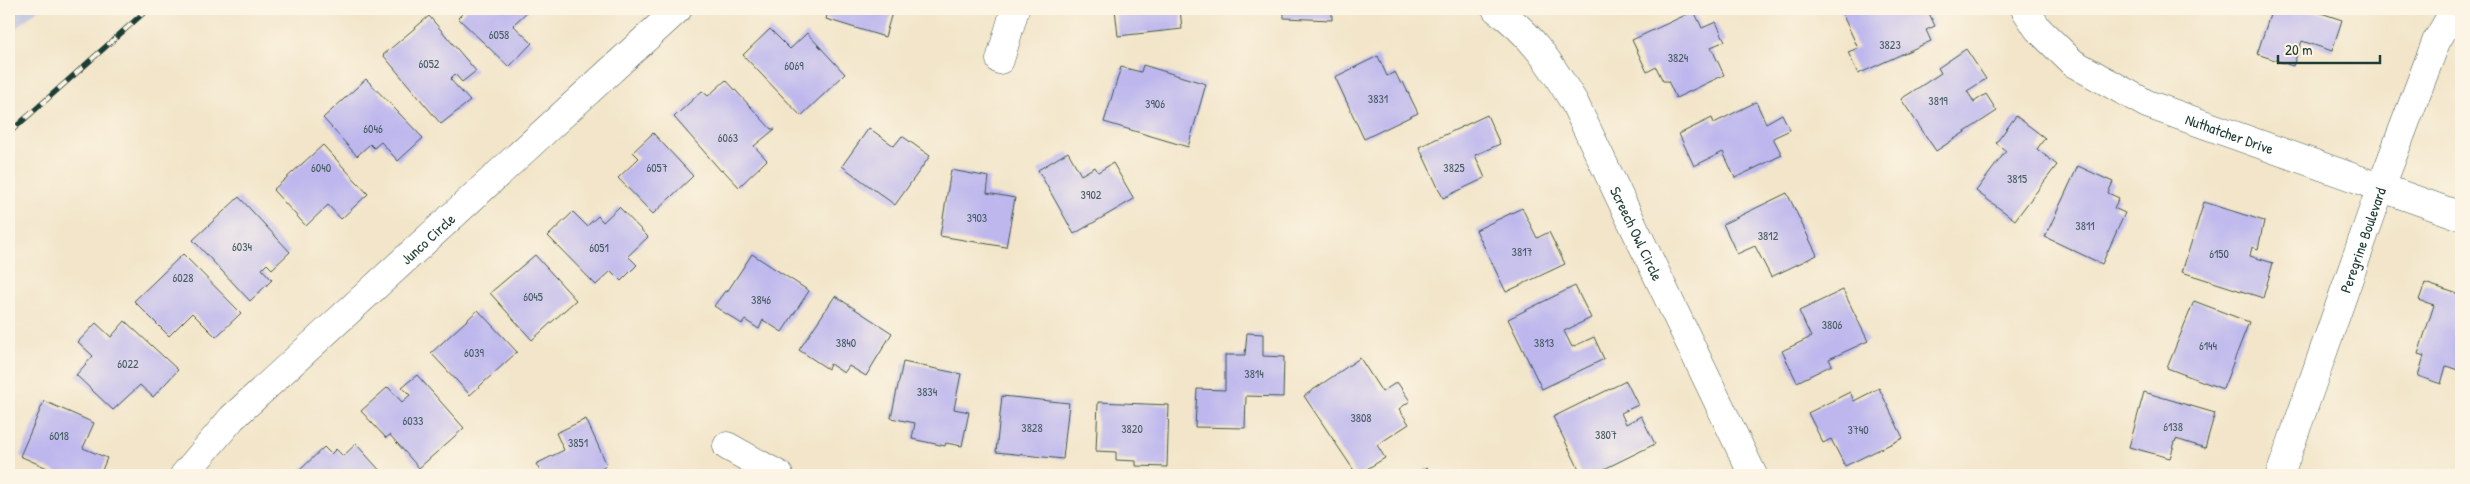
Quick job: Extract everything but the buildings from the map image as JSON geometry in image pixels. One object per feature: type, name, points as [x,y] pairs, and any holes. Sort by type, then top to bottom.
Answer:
[{"type":"street","name":"Junco Circle","points":[[184,475],[232,418],[678,9]]},
{"type":"street","points":[[1000,60],[1015,9]]},
{"type":"street","name":"Screech Owl Circle","points":[[1496,9],[1514,22],[1540,49],[1574,102],[1753,475]]},
{"type":"street","name":"Nuthatcher Drive","points":[[2025,9],[2038,28],[2073,64],[2147,104],[2461,216]]},
{"type":"street","name":"Peregrine Boulevard","points":[[2280,475],[2381,186],[2436,42],[2455,9]]},
{"type":"street","points":[[727,446],[779,475]]},
{"type":"shaded area","points":[[9,9],[39,9],[9,34]]},
{"type":"railway","points":[[9,133],[148,9]]}]
